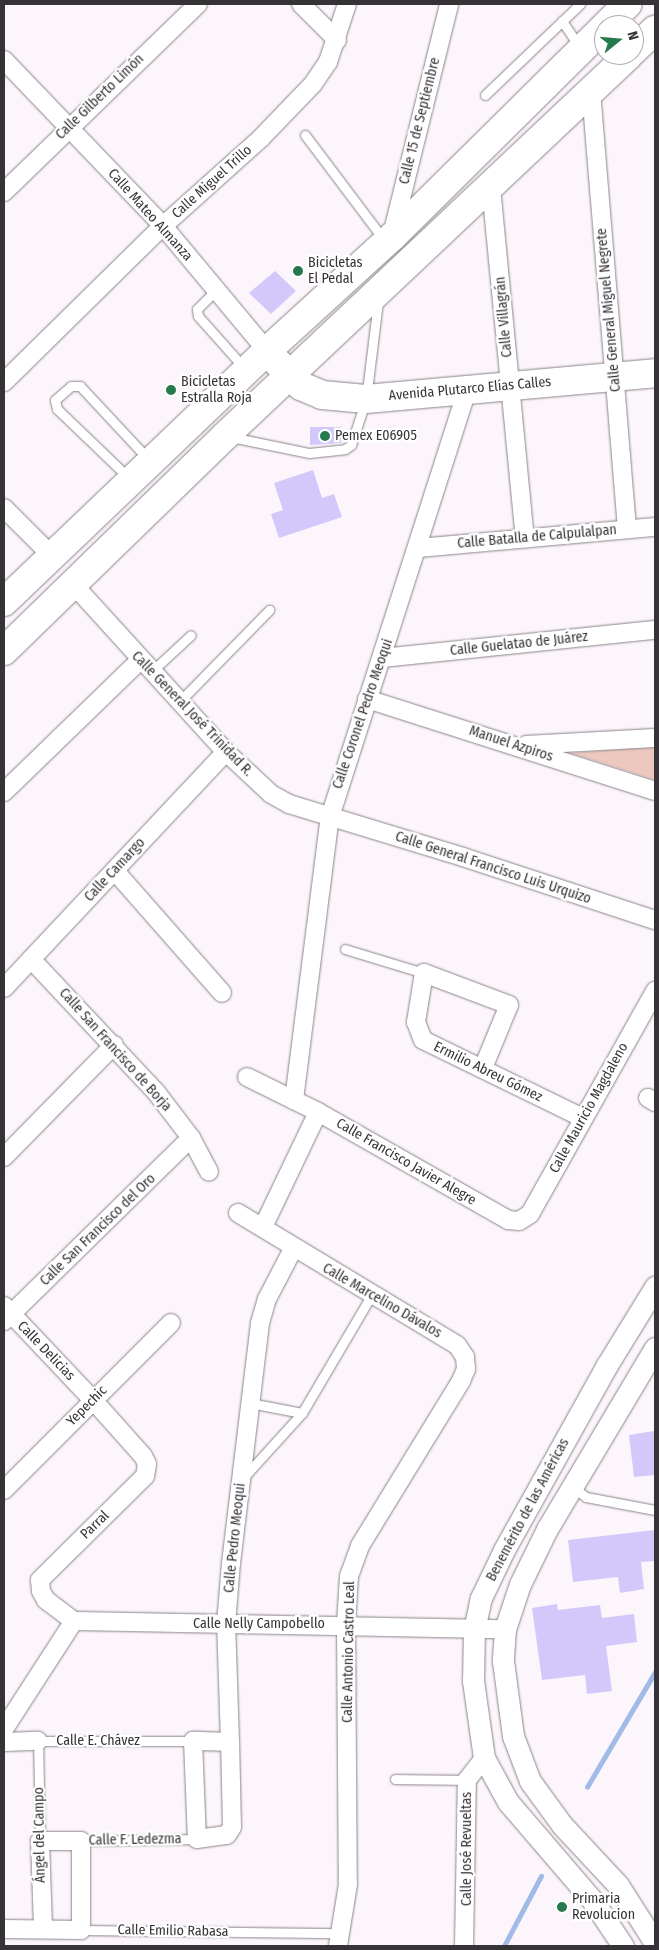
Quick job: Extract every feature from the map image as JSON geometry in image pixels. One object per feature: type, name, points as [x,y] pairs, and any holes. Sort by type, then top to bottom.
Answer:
[{"type":"main road","points":[[616,15],[628,4]]},
{"type":"main road","points":[[644,40],[655,30]]},
{"type":"main road","points":[[4,602],[267,351],[389,240],[594,37]]},
{"type":"main road","points":[[4,651],[224,436],[491,187],[618,65]]},
{"type":"main road","name":"Calle Mateo Almanza","points":[[267,351],[289,376]]},
{"type":"main road","name":"Avenida Plutarco Elías Calles","points":[[289,376],[301,386],[322,395],[366,399],[468,388],[655,373]]},
{"type":"street","name":"Calle Gilberto Limón","points":[[4,192],[198,4]]},
{"type":"street","points":[[302,4],[337,40]]},
{"type":"street","name":"Calle Miguel Trillo","points":[[4,382],[163,226],[288,111],[328,62],[337,40],[347,4]]},
{"type":"street","name":"Calle 15 de Septiembre","points":[[389,240],[449,4]]},
{"type":"street","name":"Calle Mateo Almanza","points":[[4,60],[163,226],[267,351]]},
{"type":"street","name":"Calle General Miguel Negrete","points":[[591,91],[627,529]]},
{"type":"street","name":"Calle Villagrán","points":[[491,187],[524,538]]},
{"type":"street","name":"Calle Coronel Pedro Meoqui","points":[[294,1100],[330,817],[367,699],[419,548],[468,388]]},
{"type":"street","points":[[4,508],[52,556]]},
{"type":"street","name":"Calle Batalla de Calpulalpan","points":[[419,548],[655,527]]},
{"type":"street","name":"Calle General José Trinidad R.","points":[[74,584],[179,702],[226,752],[271,794],[290,804],[330,817]]},
{"type":"street","name":"Calle Guelatao de Juárez","points":[[382,658],[655,630]]},
{"type":"street","points":[[4,792],[146,666]]},
{"type":"street","name":"Manuel Azpiros","points":[[367,699],[516,745],[655,791]]},
{"type":"street","points":[[516,745],[655,738]]},
{"type":"street","name":"Calle Camargo","points":[[4,988],[226,752]]},
{"type":"street","name":"Calle General Francisco Luis Urquizo","points":[[330,817],[655,920]]},
{"type":"street","points":[[115,871],[222,994]]},
{"type":"street","name":"Calle San Francisco de Borja","points":[[31,959],[114,1045],[192,1138],[209,1172]]},
{"type":"street","points":[[424,973],[509,1005],[483,1068]]},
{"type":"street","name":"Ermilio Abreu Gómez","points":[[424,973],[416,1022],[420,1036],[583,1118]]},
{"type":"street","name":"Calle Mauricio Magdaleno","points":[[519,1221],[530,1214],[655,992]]},
{"type":"street","points":[[4,1157],[114,1045]]},
{"type":"street","name":"Calle Francisco Javier Alegre","points":[[247,1077],[318,1112],[508,1220],[519,1221]]},
{"type":"street","points":[[263,1227],[318,1112]]},
{"type":"street","name":"Calle San Francisco del Oro","points":[[6,1314],[192,1138]]},
{"type":"street","name":"Calle Marcelino Dávalos","points":[[238,1213],[263,1227],[293,1249],[457,1345],[465,1357]]},
{"type":"street","name":"Calle Pedro Meoqui","points":[[229,1834],[232,1827],[226,1624],[250,1402],[260,1323],[266,1299],[293,1249]]},
{"type":"street","name":"Benemérito de las Américas","points":[[623,1946],[593,1901],[508,1802],[484,1758],[473,1681],[474,1630],[481,1598],[504,1550],[607,1365],[655,1287]]},
{"type":"street","name":"Calle Delicias","points":[[6,1314],[93,1400],[143,1456],[147,1464]]},
{"type":"street","name":"Yepechic","points":[[4,1490],[170,1323]]},
{"type":"street","name":"Benemérito de las Américas","points":[[655,1348],[573,1487],[520,1584],[505,1629],[505,1696],[515,1742],[530,1780],[562,1825],[618,1885],[655,1943]]},
{"type":"street","name":"Calle Antonio Castro Leal","points":[[340,1940],[348,1884],[346,1624],[350,1576],[360,1546],[461,1381],[466,1369],[465,1357]]},
{"type":"street","name":"Parral","points":[[74,1621],[46,1600],[40,1585],[44,1574],[145,1476],[147,1464]]},
{"type":"street","points":[[4,1729],[74,1621]]},
{"type":"street","name":"Calle Nelly Campobello","points":[[74,1621],[346,1624],[474,1630],[505,1629]]},
{"type":"street","points":[[193,1741],[197,1839]]},
{"type":"street","name":"Calle E. Chávez","points":[[193,1741],[230,1742]]},
{"type":"street","name":"Calle E. Chávez","points":[[4,1742],[38,1742]]},
{"type":"street","name":"Calle José Revueltas","points":[[464,1946],[467,1780],[484,1758]]},
{"type":"street","name":"Calle F. Ledezma","points":[[197,1839],[229,1834]]},
{"type":"street","name":"Calle F. Ledezma","points":[[40,1841],[81,1841]]},
{"type":"street","name":"Ángel del Campo","points":[[40,1841],[43,1929]]},
{"type":"street","points":[[81,1841],[81,1930]]},
{"type":"street","name":"Calle Emilio Rabasa","points":[[4,1929],[81,1930]]},
{"type":"lane","points":[[485,95],[580,4]]},
{"type":"lane","points":[[562,21],[581,50]]},
{"type":"lane","points":[[305,135],[389,240]]},
{"type":"lane","points":[[216,290],[197,309],[198,316],[246,371]]},
{"type":"lane","points":[[224,436],[309,453],[344,449],[354,439],[366,399],[380,291]]},
{"type":"lane","points":[[132,481],[56,409],[56,400],[71,386],[80,386],[152,462]]},
{"type":"lane","points":[[179,702],[269,610]]},
{"type":"lane","points":[[146,666],[191,635]]},
{"type":"lane","points":[[345,949],[424,973]]},
{"type":"lane","points":[[242,1480],[302,1413],[371,1296]]},
{"type":"lane","points":[[250,1402],[302,1413]]},
{"type":"lane","points":[[573,1487],[586,1497],[655,1510]]},
{"type":"lane","name":"Calle E. Chávez","points":[[38,1742],[193,1741]]},
{"type":"lane","name":"Ángel del Campo","points":[[38,1742],[40,1841]]},
{"type":"lane","points":[[395,1779],[467,1780]]},
{"type":"lane","name":"Calle F. Ledezma","points":[[81,1841],[197,1839]]},
{"type":"lane","name":"Calle Emilio Rabasa","points":[[81,1930],[340,1940]]},
{"type":"shaded area","points":[[655,746],[655,780],[570,753]]},
{"type":"building","points":[[275,271],[296,291],[271,314],[249,293]]},
{"type":"building","name":"Pemex E06905","points":[[310,427],[341,427],[341,443],[310,445]]},
{"type":"building","points":[[313,470],[322,498],[334,494],[342,517],[279,538],[271,514],[283,510],[274,483]]},
{"type":"building","points":[[654,1431],[655,1475],[634,1477],[629,1435]]},
{"type":"building","points":[[655,1530],[655,1561],[641,1562],[644,1589],[620,1593],[618,1577],[573,1582],[568,1540]]},
{"type":"building","points":[[557,1604],[558,1610],[600,1605],[602,1618],[634,1614],[637,1642],[606,1646],[612,1691],[587,1694],[585,1675],[542,1680],[532,1608]]},
{"type":"waterway","points":[[587,1787],[655,1672]]},
{"type":"waterway","points":[[504,1946],[541,1876]]},
{"type":"place","name":"Bicicletas El Pedal","points":[[298,271]]},
{"type":"place","name":"Bicicletas Estralla Roja","points":[[171,390]]},
{"type":"place","name":"Pemex E06905","points":[[325,436]]},
{"type":"place","name":"Primaria Revolucion","points":[[562,1907]]}]
